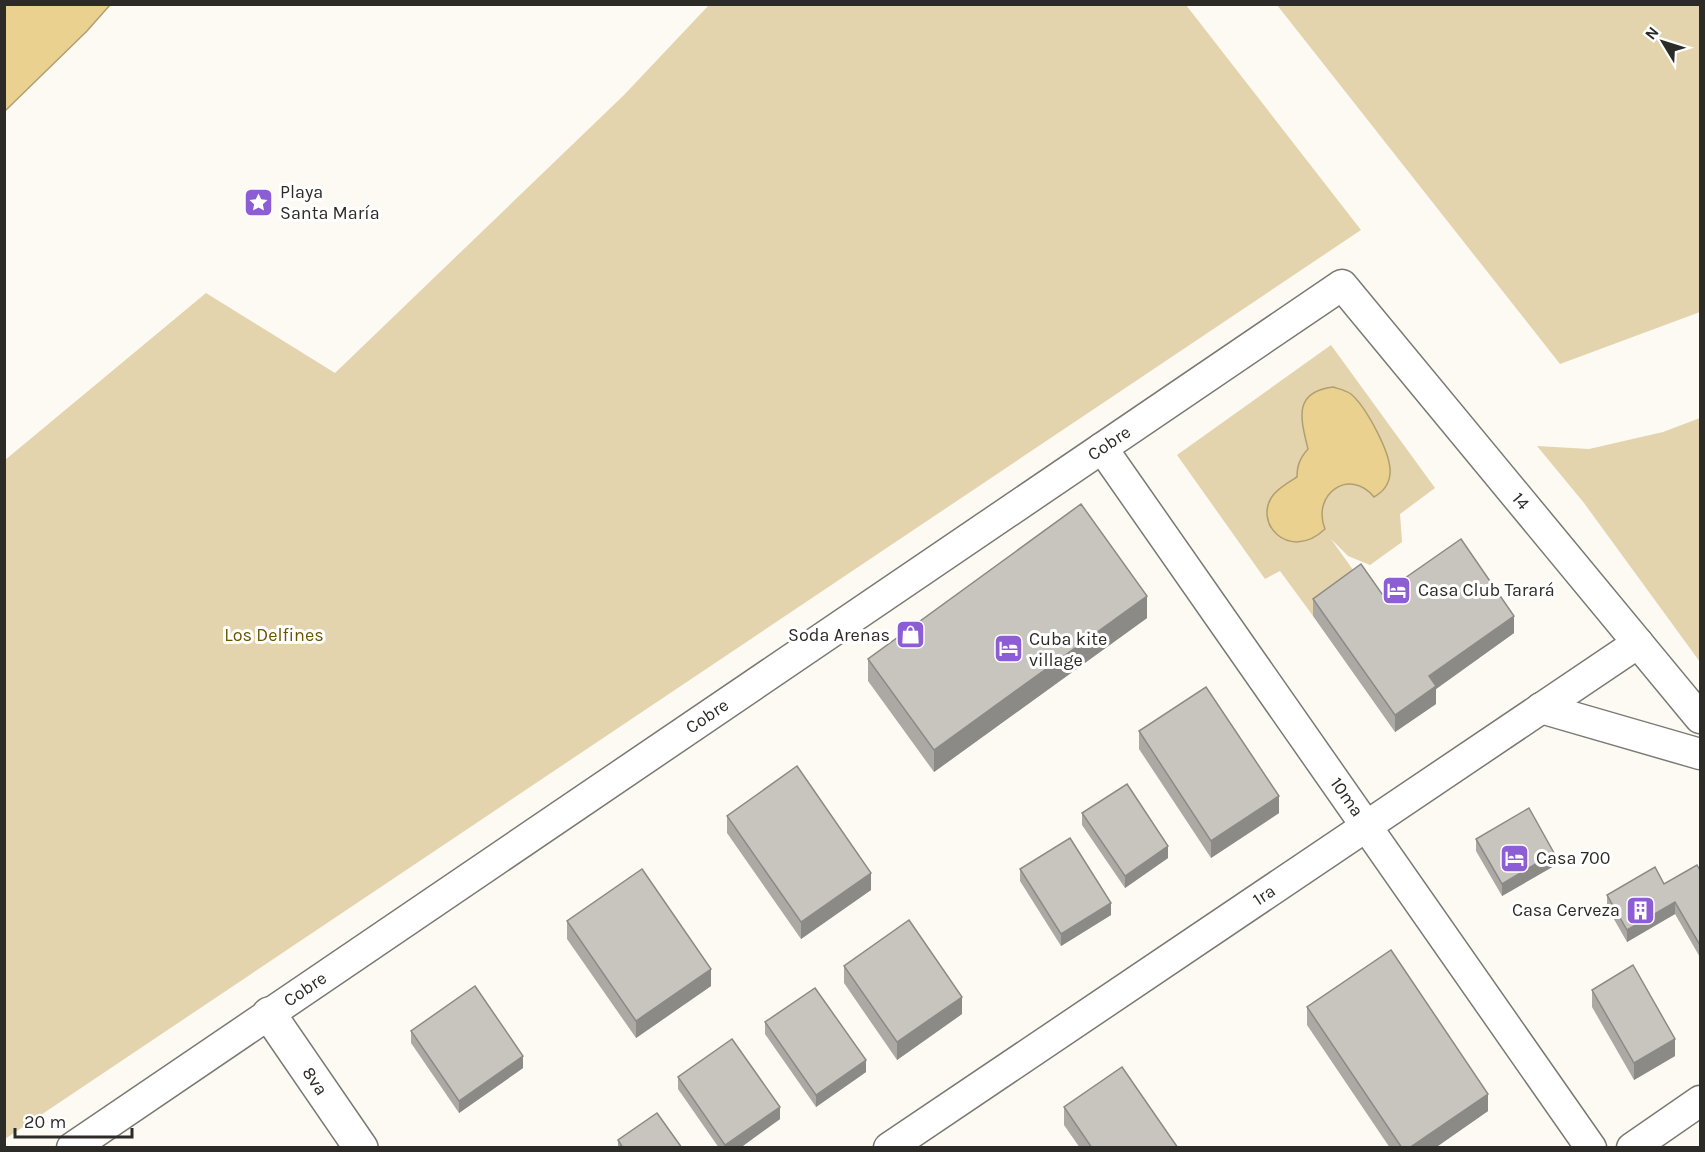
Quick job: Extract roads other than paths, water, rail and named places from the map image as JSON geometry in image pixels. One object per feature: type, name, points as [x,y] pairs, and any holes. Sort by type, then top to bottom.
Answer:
[{"type":"street","name":"Cobre","points":[[72,1148],[1342,285]]},
{"type":"street","name":"14","points":[[1342,285],[1701,718]]},
{"type":"street","name":"10ma","points":[[1102,447],[1592,1148]]},
{"type":"street","name":"1ra","points":[[889,1148],[1638,643]]},
{"type":"street","points":[[1541,708],[1701,754]]},
{"type":"street","name":"8va","points":[[269,1014],[361,1148]]},
{"type":"street","points":[[1632,1148],[1701,1101]]},
{"type":"place","name":"Playa Santa María","points":[[259,202]]},
{"type":"place","name":"Casa Club Tarará","points":[[1397,590]]},
{"type":"place","name":"Soda Arenas","points":[[911,635]]},
{"type":"place","name":"Cuba kite village","points":[[1008,649]]},
{"type":"place","name":"Casa 700","points":[[1515,858]]},
{"type":"place","name":"Casa Cerveza","points":[[1641,910]]},
{"type":"park label","name":"Los Delfines","points":[[274,635]]}]
